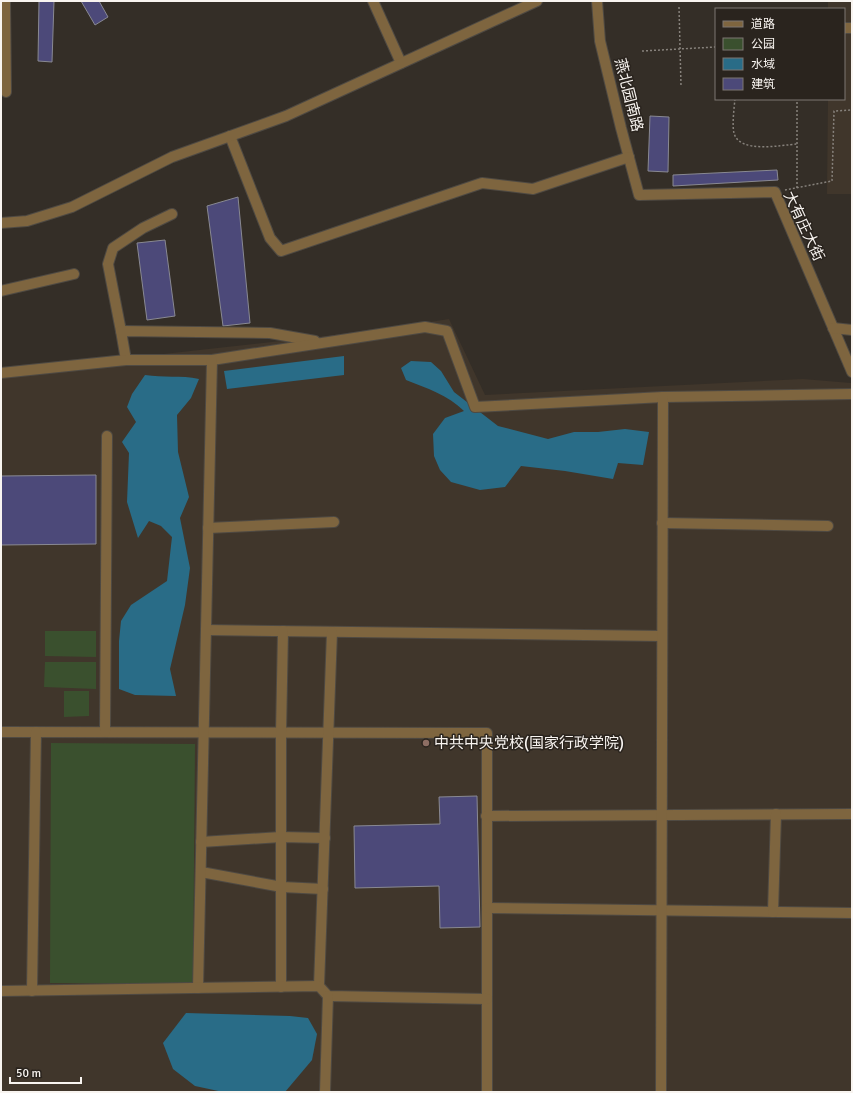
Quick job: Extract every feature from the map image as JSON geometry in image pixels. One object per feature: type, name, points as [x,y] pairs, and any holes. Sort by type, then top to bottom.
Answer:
[{"type":"street","points":[[6,1],[6,92]]},
{"type":"street","points":[[373,1],[400,64]]},
{"type":"street","points":[[1,223],[27,221],[72,207],[172,157],[286,116],[537,1]]},
{"type":"street","name":"燕北园南路","points":[[597,1],[600,41],[639,195]]},
{"type":"street","points":[[230,136],[270,238],[281,251],[482,183],[533,190],[629,157]]},
{"type":"street","name":"大有庄大街","points":[[639,195],[775,192],[852,372]]},
{"type":"street","points":[[126,360],[108,264],[113,248],[143,228],[172,214]]},
{"type":"street","points":[[1,291],[74,274]]},
{"type":"street","points":[[1,373],[126,360],[212,360],[425,327],[447,331],[475,407],[663,396],[852,394]]},
{"type":"street","points":[[833,328],[852,330]]},
{"type":"street","points":[[121,331],[270,333],[325,342]]},
{"type":"street","points":[[198,988],[212,360]]},
{"type":"street","points":[[661,1092],[663,396]]},
{"type":"street","points":[[105,732],[108,436]]},
{"type":"street","points":[[208,528],[334,522]]},
{"type":"street","points":[[662,523],[828,526]]},
{"type":"street","points":[[206,630],[662,636]]},
{"type":"street","points":[[281,986],[281,733],[283,631]]},
{"type":"street","points":[[325,1092],[328,996],[319,986],[332,632]]},
{"type":"street","points":[[1,732],[487,733],[487,1092]]},
{"type":"street","points":[[32,991],[36,732]]},
{"type":"street","points":[[773,912],[776,814]]},
{"type":"street","points":[[486,816],[852,814]]},
{"type":"street","points":[[201,842],[281,837],[324,838]]},
{"type":"street","points":[[201,872],[282,887],[323,889]]},
{"type":"street","points":[[487,908],[852,914]]},
{"type":"street","points":[[1,991],[319,986]]},
{"type":"street","points":[[328,996],[487,999]]},
{"type":"path","points":[[679,7],[681,86]]},
{"type":"path","points":[[642,51],[715,47]]},
{"type":"path","points":[[734,100],[734,134],[740,142],[755,147],[797,144]]},
{"type":"path","points":[[797,100],[797,188]]},
{"type":"path","points":[[775,192],[832,181],[834,111],[852,110]]},
{"type":"shaded area","points":[[828,1],[852,1],[852,194],[827,194],[828,100],[845,100],[845,8],[828,8]]},
{"type":"shaded area","name":"中共中央党校(国家行政学院)","points":[[449,319],[485,395],[803,379],[851,383],[852,1092],[1,1092],[1,372],[379,330]]},
{"type":"green space","points":[[45,631],[96,631],[96,657],[45,656]]},
{"type":"green space","points":[[45,662],[96,662],[96,689],[44,687]]},
{"type":"green space","points":[[64,691],[89,691],[89,716],[64,717]]},
{"type":"green space","points":[[51,743],[195,744],[193,984],[50,983]]},
{"type":"water","points":[[344,356],[344,375],[227,389],[224,371]]},
{"type":"water","points":[[411,361],[431,362],[441,371],[454,392],[498,426],[548,439],[574,432],[598,432],[625,429],[649,432],[643,465],[618,463],[613,479],[565,471],[521,466],[505,487],[480,490],[451,482],[440,470],[434,456],[433,434],[445,418],[464,411],[444,396],[406,380],[401,368]]},
{"type":"water","points":[[145,375],[199,379],[191,398],[177,415],[178,452],[189,497],[180,518],[190,568],[185,605],[170,669],[176,696],[135,695],[119,689],[119,641],[121,621],[131,605],[167,581],[172,537],[161,526],[149,521],[138,538],[127,502],[129,453],[122,442],[136,422],[127,407],[132,394]]},
{"type":"water","points":[[186,1013],[290,1016],[308,1018],[317,1034],[312,1060],[285,1092],[223,1092],[195,1086],[173,1069],[163,1043]]},
{"type":"building","points":[[39,1],[54,1],[52,62],[38,61]]},
{"type":"building","points":[[81,1],[99,1],[108,17],[95,25]]},
{"type":"building","points":[[650,116],[669,117],[668,172],[648,171]]},
{"type":"building","points":[[777,170],[778,180],[673,186],[673,175]]},
{"type":"building","points":[[238,197],[250,323],[223,326],[207,206]]},
{"type":"building","points":[[165,240],[175,316],[147,320],[137,243]]},
{"type":"building","points":[[96,475],[96,544],[1,545],[1,476]]},
{"type":"building","points":[[477,796],[480,927],[440,928],[439,886],[355,888],[354,826],[440,824],[439,797]]},
{"type":"place","name":"中共中央党校(国家行政学院)","points":[[426,743]]}]
